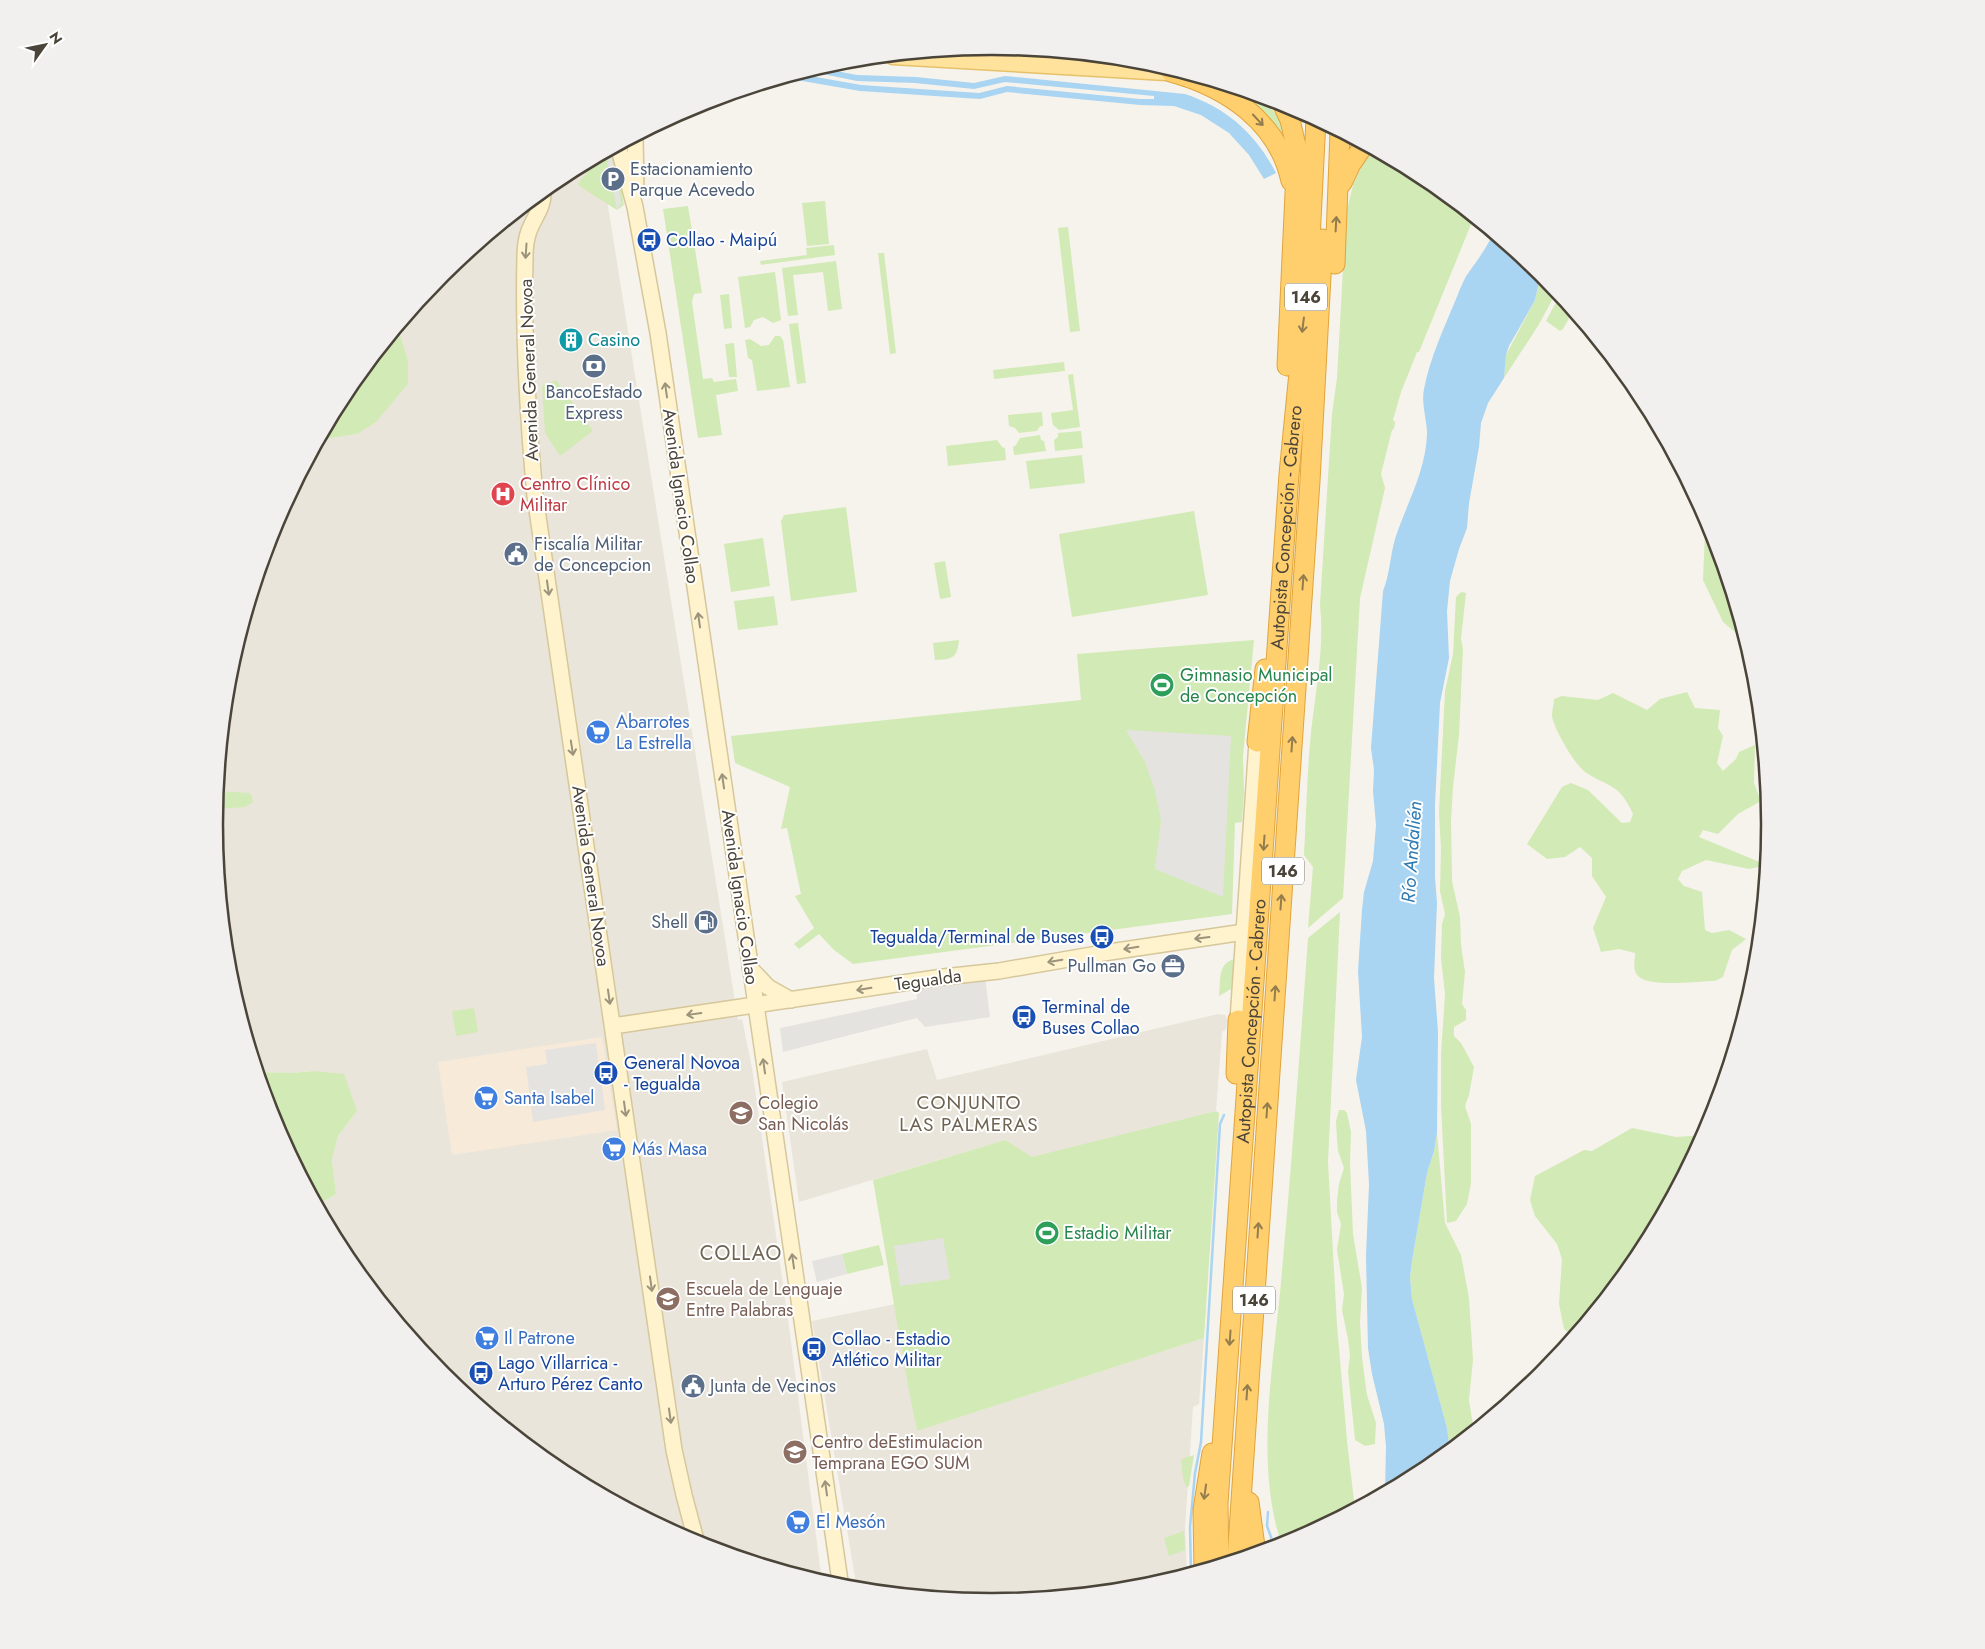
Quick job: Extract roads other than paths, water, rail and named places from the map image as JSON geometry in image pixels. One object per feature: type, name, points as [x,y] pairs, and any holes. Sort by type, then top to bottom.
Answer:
[{"type":"highway","points":[[1211,87],[1245,107],[1263,124],[1284,157],[1291,179],[1295,207]]},
{"type":"highway","points":[[1288,114],[1296,140],[1297,162],[1287,370],[1289,474]]},
{"type":"highway","name":"Autopista Concepción - Cabrero","points":[[1219,1560],[1218,1504],[1289,474],[1307,288],[1316,126]]},
{"type":"highway","name":"Autopista Concepción - Cabrero","points":[[1237,1554],[1310,481],[1328,132]]},
{"type":"highway","points":[[1310,481],[1319,440],[1329,367],[1340,138]]},
{"type":"highway","points":[[1338,191],[1351,164],[1361,149]]},
{"type":"highway","points":[[1257,742],[1269,644],[1274,618],[1282,595]]},
{"type":"highway","points":[[1236,1254],[1233,1182],[1238,1020]]},
{"type":"highway","points":[[1204,1564],[1202,1527],[1204,1494],[1226,1394]]},
{"type":"highway","points":[[1244,1440],[1250,1522],[1255,1547]]},
{"type":"main road","points":[[992,62],[1048,57]]},
{"type":"main road","points":[[930,58],[1149,71]]},
{"type":"main road","name":"Avenida Ignacio Collao","points":[[635,143],[636,207]]},
{"type":"main road","name":"Avenida Ignacio Collao","points":[[620,152],[636,207],[658,333],[840,1578]]},
{"type":"main road","name":"Avenida General Novoa","points":[[541,202],[530,230],[525,257],[526,332],[535,496],[674,1450],[694,1533]]},
{"type":"main road","points":[[1238,1020],[1257,742]]},
{"type":"main road","name":"Tegualda","points":[[613,1026],[960,974],[999,971],[1244,932]]},
{"type":"main road","points":[[750,968],[768,987],[791,1000]]},
{"type":"water","points":[[837,71],[857,75],[916,77],[974,83],[1005,76],[1185,94],[1214,107],[1239,124],[1259,146],[1276,173],[1264,179],[1249,155],[1229,133],[1201,115],[1174,106],[1140,105],[1007,92],[980,99],[860,91],[797,80],[813,76],[861,85],[979,93],[1007,86],[1154,99],[1154,96],[1005,82],[974,89],[915,83],[857,81],[823,74]]},
{"type":"water","name":"Río Andalién","points":[[1490,238],[1539,282],[1535,300],[1509,346],[1506,355],[1504,378],[1488,403],[1481,423],[1467,528],[1450,581],[1447,611],[1449,658],[1440,703],[1435,805],[1437,903],[1434,978],[1438,1032],[1437,1133],[1427,1173],[1410,1278],[1412,1299],[1447,1428],[1449,1443],[1385,1486],[1386,1447],[1384,1424],[1368,1348],[1366,1256],[1369,1184],[1366,1131],[1356,1080],[1362,1037],[1358,971],[1362,910],[1364,892],[1373,861],[1376,825],[1373,791],[1374,770],[1371,748],[1383,591],[1395,539],[1415,488],[1426,448],[1427,434],[1423,395],[1430,366],[1463,282]]},
{"type":"waterway","points":[[1191,1568],[1190,1527],[1195,1473],[1201,1442],[1220,1124],[1224,1115]]},
{"type":"waterway","points":[[1268,1512],[1267,1526],[1272,1541]]},
{"type":"place","name":"Estacionamiento Parque Acevedo","points":[[613,179]]},
{"type":"place","name":"Collao - Maipú","points":[[649,240]]},
{"type":"place","name":"Casino","points":[[571,340]]},
{"type":"place","name":"BancoEstado Express","points":[[594,366]]},
{"type":"place","name":"Centro Clínico Militar","points":[[503,494]]},
{"type":"place","name":"Fiscalía Militar de Concepcion","points":[[516,554]]},
{"type":"place","name":"Gimnasio Municipal de Concepción","points":[[1162,685]]},
{"type":"place","name":"Abarrotes La Estrella","points":[[598,732]]},
{"type":"place","name":"Shell","points":[[706,922]]},
{"type":"place","name":"Tegualda/Terminal de Buses","points":[[1102,937]]},
{"type":"place","name":"Pullman Go","points":[[1173,966]]},
{"type":"place","name":"Terminal de Buses Collao","points":[[1024,1017]]},
{"type":"place","name":"General Novoa - Tegualda","points":[[606,1073]]},
{"type":"place","name":"Santa Isabel","points":[[486,1098]]},
{"type":"place","name":"Colegio San Nicolás","points":[[741,1113]]},
{"type":"place","name":"Más Masa","points":[[614,1149]]},
{"type":"place","name":"Estadio Militar","points":[[1047,1233]]},
{"type":"place","name":"Escuela de Lenguaje Entre Palabras","points":[[668,1299]]},
{"type":"place","name":"Il Patrone","points":[[487,1338]]},
{"type":"place","name":"Collao - Estadio Atlético Militar","points":[[814,1349]]},
{"type":"place","name":"Lago Villarrica - Arturo Pérez Canto","points":[[481,1373]]},
{"type":"place","name":"Junta de Vecinos","points":[[693,1386]]},
{"type":"place","name":"Centro deEstimulacion Temprana EGO SUM","points":[[795,1452]]},
{"type":"place","name":"El Mesón","points":[[798,1522]]},
{"type":"district","name":"CONJUNTO LAS PALMERAS","points":[[969,1113]]},
{"type":"district","name":"COLLAO","points":[[741,1253]]}]
